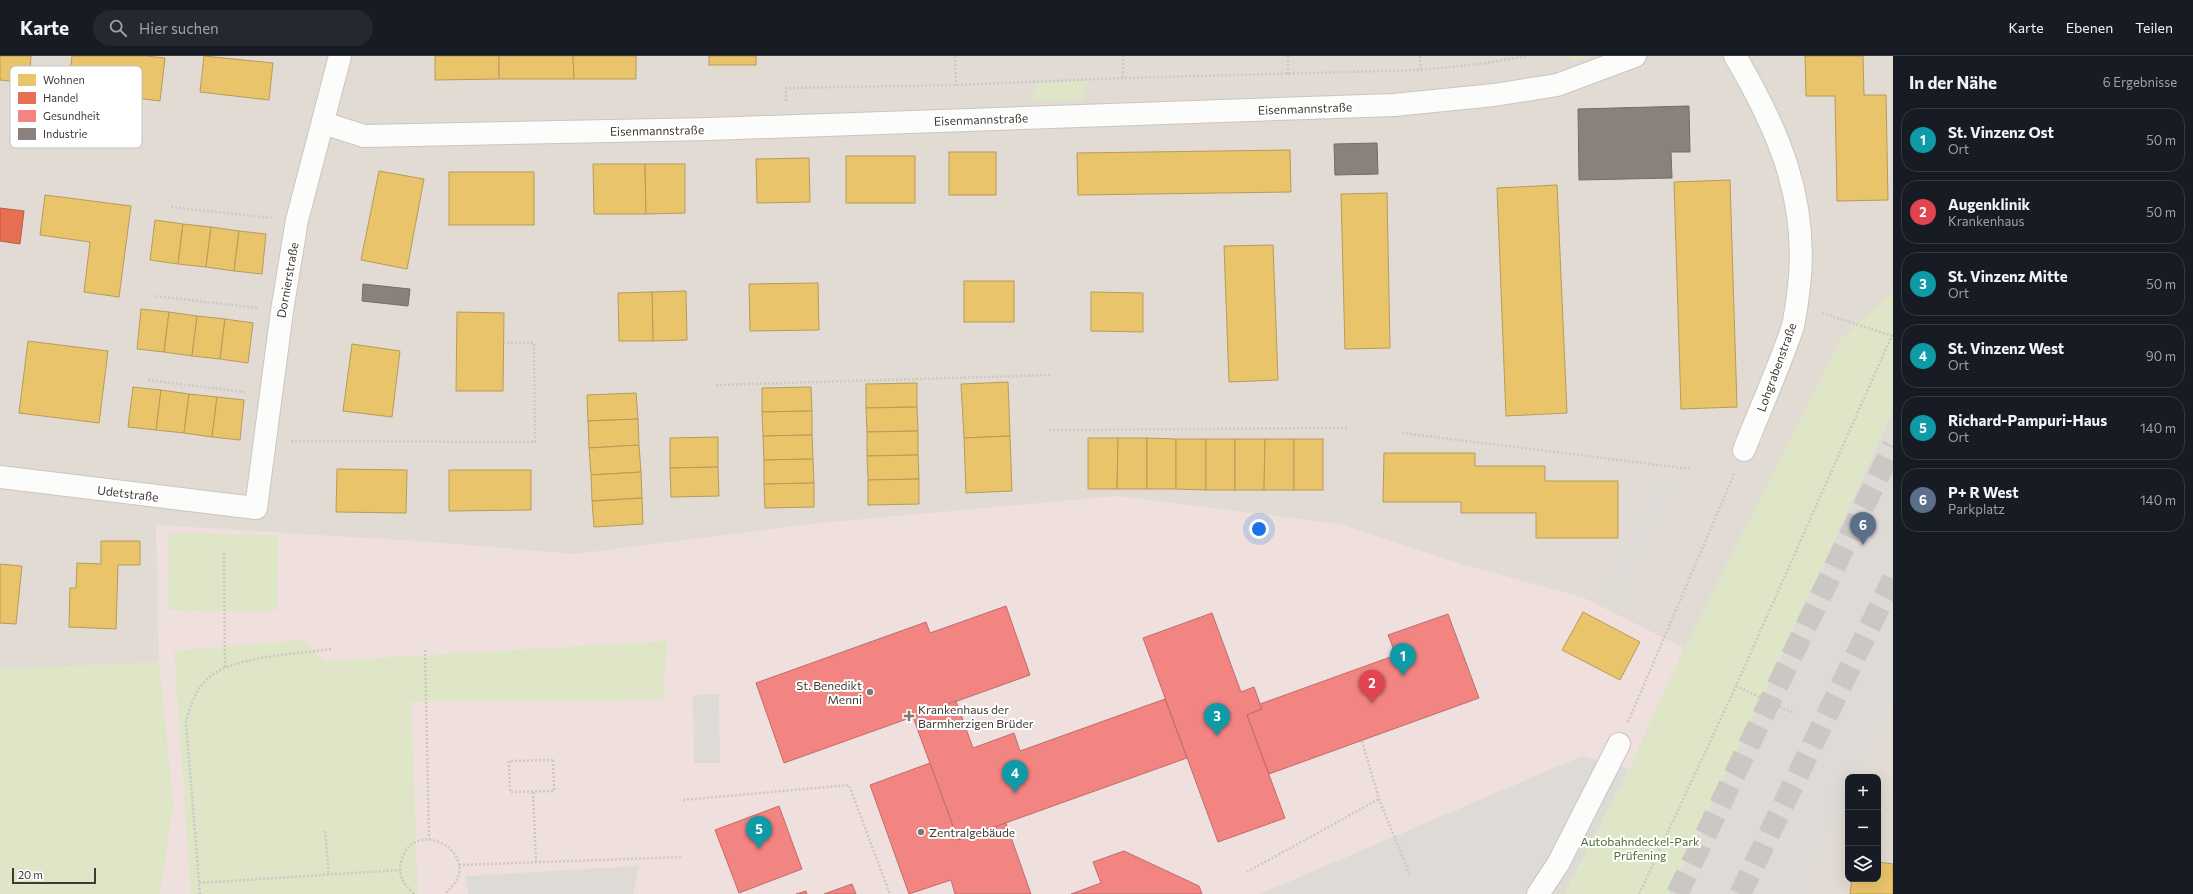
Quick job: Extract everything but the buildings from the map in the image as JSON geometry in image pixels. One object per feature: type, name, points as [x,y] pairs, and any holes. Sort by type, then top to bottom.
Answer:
[{"type":"street","name":"Dornierstraße","points":[[256,508],[282,311],[297,220],[340,56]]},
{"type":"street","name":"Eisenmannstraße","points":[[323,123],[364,136],[787,126],[1394,105],[1494,95],[1557,85],[1634,56]]},
{"type":"street","name":"Lohgrabenstraße","points":[[1735,56],[1760,99],[1782,148],[1798,207],[1801,231],[1801,268],[1797,304],[1792,328],[1744,450]]},
{"type":"street","name":"Udetstraße","points":[[0,478],[256,508]]},
{"type":"street","points":[[1538,894],[1558,864],[1619,744]]},
{"type":"path","points":[[955,56],[956,85]]},
{"type":"path","points":[[1123,56],[1123,78]]},
{"type":"path","points":[[1288,56],[1288,74]]},
{"type":"path","points":[[1420,56],[1421,70]]},
{"type":"path","points":[[787,126],[786,88],[956,85],[1123,78],[1421,70],[1487,63],[1527,56]]},
{"type":"path","points":[[171,207],[297,220]]},
{"type":"path","points":[[156,296],[282,311]]},
{"type":"path","points":[[1639,894],[1736,686],[1893,335],[1797,304]]},
{"type":"path","points":[[264,441],[535,442],[534,343],[504,343]]},
{"type":"path","points":[[716,385],[1050,375]]},
{"type":"path","points":[[148,380],[270,396]]},
{"type":"path","points":[[1049,430],[1349,428]]},
{"type":"path","points":[[1402,433],[1691,469]]},
{"type":"path","points":[[1619,744],[1744,450]]},
{"type":"path","points":[[224,553],[225,667]]},
{"type":"path","points":[[200,894],[186,722],[192,700],[207,678],[225,667],[259,659],[331,649]]},
{"type":"path","points":[[425,650],[429,839]]},
{"type":"path","points":[[1736,686],[1794,713]]},
{"type":"path","points":[[1362,741],[1379,799],[1410,875]]},
{"type":"path","points":[[553,760],[554,791],[533,792],[510,792],[509,761],[553,760]]},
{"type":"path","points":[[683,800],[849,785],[890,894]]},
{"type":"path","points":[[533,792],[536,862]]},
{"type":"path","points":[[1247,872],[1379,799]]},
{"type":"path","points":[[325,831],[329,875]]},
{"type":"path","points":[[414,894],[404,884],[400,870],[403,855],[414,843],[429,839],[443,842],[454,851],[459,865],[458,877],[452,888],[444,894]]},
{"type":"path","points":[[459,865],[683,858]]},
{"type":"path","points":[[199,883],[400,870]]},
{"type":"shaded area","points":[[0,56],[1893,56],[1893,319],[1604,894],[0,894]]},
{"type":"shaded area","points":[[1893,411],[1893,703],[1860,774],[1845,774],[1845,806],[1804,894],[1669,894],[1771,678]]},
{"type":"shaded area","points":[[1658,476],[1676,485],[1620,607],[1601,599]]},
{"type":"shaded area","name":"Krankenhaus der Barmherzigen Brüder","points":[[1117,496],[1339,524],[1465,565],[1584,598],[1684,648],[1629,769],[1564,894],[160,894],[173,804],[159,662],[156,525],[418,541],[575,554],[820,523]]},
{"type":"shaded area","points":[[719,694],[720,763],[694,763],[693,695]]},
{"type":"shaded area","points":[[1893,703],[1893,894],[1804,894],[1845,806],[1845,882],[1881,882],[1881,774],[1860,774]]},
{"type":"shaded area","points":[[1582,756],[1629,769],[1564,894],[1260,894]]},
{"type":"shaded area","points":[[639,866],[633,894],[468,894],[465,876]]},
{"type":"green space","points":[[1570,56],[1592,56],[1572,62]]},
{"type":"green space","points":[[1088,81],[1082,100],[1029,101],[1038,83]]},
{"type":"green space","name":"Autobahndeckel-Park Prüfening","points":[[1893,292],[1893,411],[1771,678],[1669,894],[1564,894],[1629,769],[1684,648],[1841,339]]},
{"type":"green space","points":[[168,533],[278,535],[277,611],[167,610]]},
{"type":"green space","points":[[303,640],[325,661],[667,641],[663,700],[411,702],[418,894],[191,894],[174,651]]},
{"type":"green space","points":[[159,662],[173,804],[160,894],[0,894],[0,669]]},
{"type":"tunnel","points":[[1677,894],[1893,446]]},
{"type":"tunnel","points":[[1740,894],[1893,579]]},
{"type":"place","name":"P+ R West","points":[[1863,545]]},
{"type":"place","name":"St. Vinzenz Ost","points":[[1403,676]]},
{"type":"place","name":"St. Benedikt Menni","points":[[870,692]]},
{"type":"place","name":"Augenklinik","points":[[1372,703]]},
{"type":"place","name":"Krankenhaus der Barmherzigen Brüder","points":[[909,716]]},
{"type":"place","name":"St. Vinzenz Mitte","points":[[1217,736]]},
{"type":"place","name":"St. Vinzenz West","points":[[1015,793]]},
{"type":"place","name":"Zentralgebäude","points":[[921,832]]},
{"type":"place","name":"Richard-Pampuri-Haus","points":[[759,849]]}]
